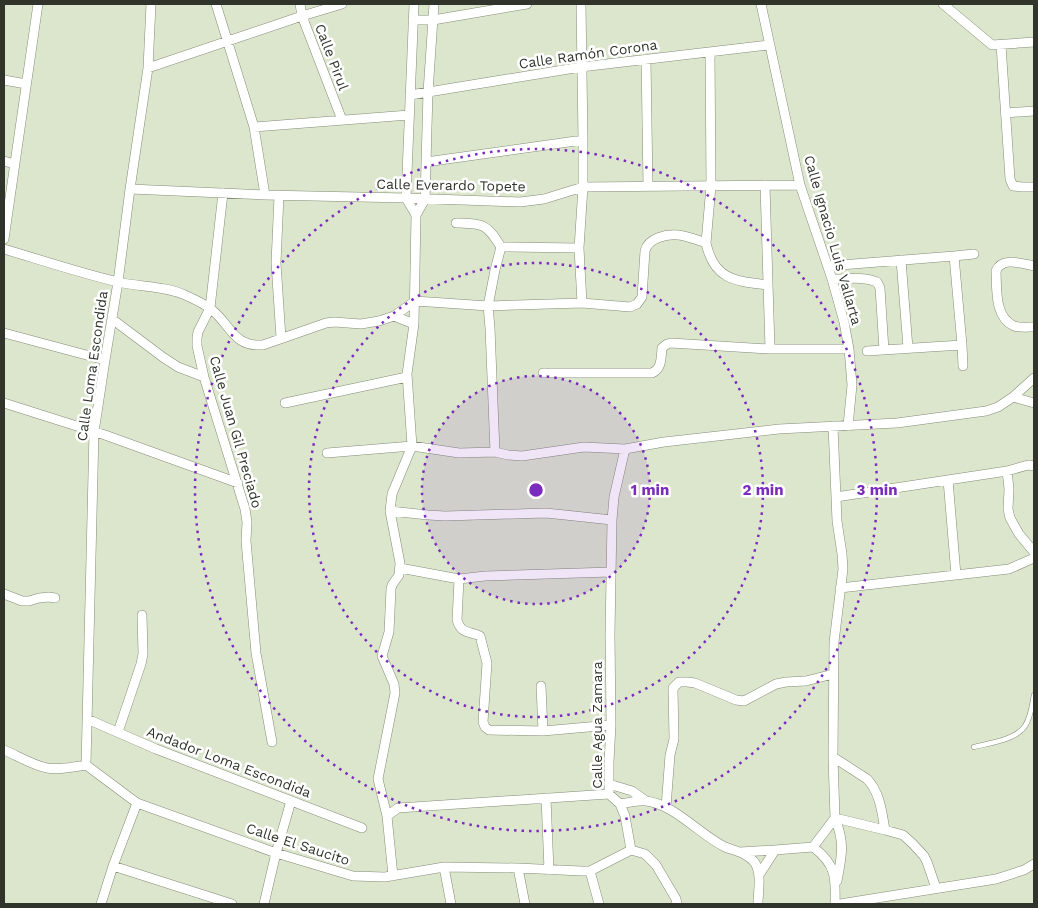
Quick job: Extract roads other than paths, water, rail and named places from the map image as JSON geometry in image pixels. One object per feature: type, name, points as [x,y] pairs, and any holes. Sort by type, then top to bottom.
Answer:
[{"type":"street","points":[[4,239],[26,84],[41,4]]},
{"type":"street","name":"Calle Loma Escondida","points":[[86,765],[94,432],[104,360],[118,282],[148,68],[151,4]]},
{"type":"street","points":[[216,4],[254,127],[264,195]]},
{"type":"street","name":"Calle Pirul","points":[[300,4],[302,16],[342,120]]},
{"type":"street","points":[[148,68],[342,4]]},
{"type":"street","points":[[414,4],[406,198],[416,215]]},
{"type":"street","points":[[393,876],[387,816],[378,779],[395,693],[394,684],[382,656],[389,632],[391,589],[399,575],[400,568],[390,511],[392,494],[412,446],[407,377],[414,324],[416,215],[425,199],[428,92],[434,4]]},
{"type":"street","points":[[413,20],[433,20],[527,4]]},
{"type":"street","points":[[581,4],[583,187],[579,248],[582,303]]},
{"type":"street","name":"Calle Ignacio Luis Vallarta","points":[[762,4],[800,185],[828,266],[844,322],[849,349],[852,384],[848,426]]},
{"type":"street","points":[[943,4],[992,45],[1034,42]]},
{"type":"street","name":"Calle Ramón Corona","points":[[410,95],[581,67],[770,45]]},
{"type":"street","points":[[1001,45],[1010,179],[1013,186],[1034,187]]},
{"type":"street","points":[[710,52],[711,186],[706,243],[708,255],[715,268],[724,274],[741,282],[768,286]]},
{"type":"street","points":[[646,59],[648,186]]},
{"type":"street","points":[[4,80],[26,84]]},
{"type":"street","points":[[1005,113],[1034,111]]},
{"type":"street","points":[[254,127],[409,115]]},
{"type":"street","points":[[426,162],[583,140]]},
{"type":"street","points":[[4,161],[14,164]]},
{"type":"street","points":[[765,185],[770,349]]},
{"type":"street","name":"Calle Everardo Topete","points":[[130,189],[279,196],[520,202],[544,199],[583,187],[800,185]]},
{"type":"street","name":"Calle Juan Gil Preciado","points":[[223,193],[210,308],[197,338],[197,346],[204,377],[247,515],[246,541],[256,653],[272,742]]},
{"type":"street","points":[[279,196],[276,263],[281,338]]},
{"type":"street","points":[[456,223],[476,224],[487,228],[502,246]]},
{"type":"street","points":[[4,249],[118,282],[178,292],[214,311],[241,341],[263,345],[326,323],[361,324],[379,321],[394,316],[415,301],[488,306],[582,303],[630,307],[637,304],[642,297],[646,246],[653,240],[669,235],[678,235],[706,243]]},
{"type":"street","points":[[502,246],[579,248]]},
{"type":"street","points":[[495,452],[488,306],[502,246]]},
{"type":"street","points":[[828,266],[974,254]]},
{"type":"street","points":[[954,256],[963,366]]},
{"type":"street","points":[[901,260],[908,348]]},
{"type":"street","points":[[1034,266],[1007,262],[998,267],[996,271],[998,301],[1004,318],[1018,327],[1034,327]]},
{"type":"street","points":[[852,264],[854,278]]},
{"type":"street","points":[[832,279],[854,278],[877,282],[879,285],[884,350]]},
{"type":"street","points":[[394,316],[414,324]]},
{"type":"street","points":[[112,320],[178,367],[204,377]]},
{"type":"street","points":[[4,333],[104,360]]},
{"type":"street","points":[[543,373],[652,373],[657,371],[659,367],[662,348],[667,344],[675,343],[770,349],[849,349]]},
{"type":"street","points":[[866,351],[962,345]]},
{"type":"street","points":[[285,403],[407,377]]},
{"type":"street","points":[[327,453],[412,446],[458,453],[495,452],[522,456],[584,447],[625,449],[664,442],[770,430],[896,423],[986,411],[998,407],[1034,378]]},
{"type":"street","points":[[1013,396],[1034,403]]},
{"type":"street","points":[[4,403],[94,432],[238,483]]},
{"type":"street","points":[[833,426],[837,521],[843,562],[834,642],[833,674],[835,818],[843,846],[836,885],[835,904]]},
{"type":"street","name":"Calle Agua Zamara","points":[[625,449],[614,497],[612,520],[611,725],[608,784],[609,794],[620,804],[625,816],[632,850]]},
{"type":"street","points":[[836,497],[1007,471],[1028,465],[1034,466]]},
{"type":"street","points":[[1007,471],[1009,489],[1008,514],[1018,534],[1034,552]]},
{"type":"street","points":[[948,480],[956,575]]},
{"type":"street","points":[[390,511],[445,516],[546,513],[612,520]]},
{"type":"street","points":[[840,588],[1009,569],[1034,558]]},
{"type":"street","points":[[400,568],[459,580],[485,576],[611,572]]},
{"type":"street","points":[[459,580],[458,624],[460,628],[467,632],[480,636],[486,661],[483,722],[485,727],[489,730],[544,731],[611,725]]},
{"type":"street","points":[[4,594],[22,601],[49,597],[55,598]]},
{"type":"street","points":[[118,732],[141,664],[143,654],[142,615]]},
{"type":"street","points":[[666,807],[670,755],[674,739],[673,688],[679,682],[695,684],[736,700],[744,701],[776,684],[806,681],[833,674]]},
{"type":"street","points":[[541,686],[544,731]]},
{"type":"street","name":"Andador Loma Escondida","points":[[87,719],[156,749],[362,828]]},
{"type":"street","points":[[4,750],[48,768],[86,765]]},
{"type":"street","points":[[833,757],[871,783],[880,805],[885,830]]},
{"type":"street","name":"Calle El Saucito","points":[[86,765],[137,803],[276,853],[353,876],[384,877],[444,867],[590,871],[632,850]]},
{"type":"street","points":[[608,784],[632,791],[646,801],[666,807],[710,838],[750,858],[757,867],[759,875],[758,904]]},
{"type":"street","points":[[387,816],[398,808],[609,794]]},
{"type":"street","points":[[546,798],[549,870]]},
{"type":"street","points":[[264,904],[291,801]]},
{"type":"street","points":[[620,804],[646,801]]},
{"type":"street","points":[[101,904],[137,803]]},
{"type":"street","points":[[835,818],[903,835],[927,862],[936,888]]},
{"type":"street","points":[[813,847],[835,818]]},
{"type":"street","points":[[740,852],[813,847],[823,855],[831,866],[836,885]]},
{"type":"street","points":[[632,850],[645,854],[656,865],[677,904]]},
{"type":"street","points":[[759,875],[775,850]]},
{"type":"street","points":[[840,904],[996,879],[1024,870],[1034,864]]},
{"type":"street","points":[[113,866],[232,904]]},
{"type":"street","points":[[444,867],[450,904]]},
{"type":"street","points":[[518,868],[525,904]]},
{"type":"street","points":[[590,871],[598,904]]},
{"type":"lane","points":[[974,747],[1018,733],[1025,726],[1034,695]]}]
